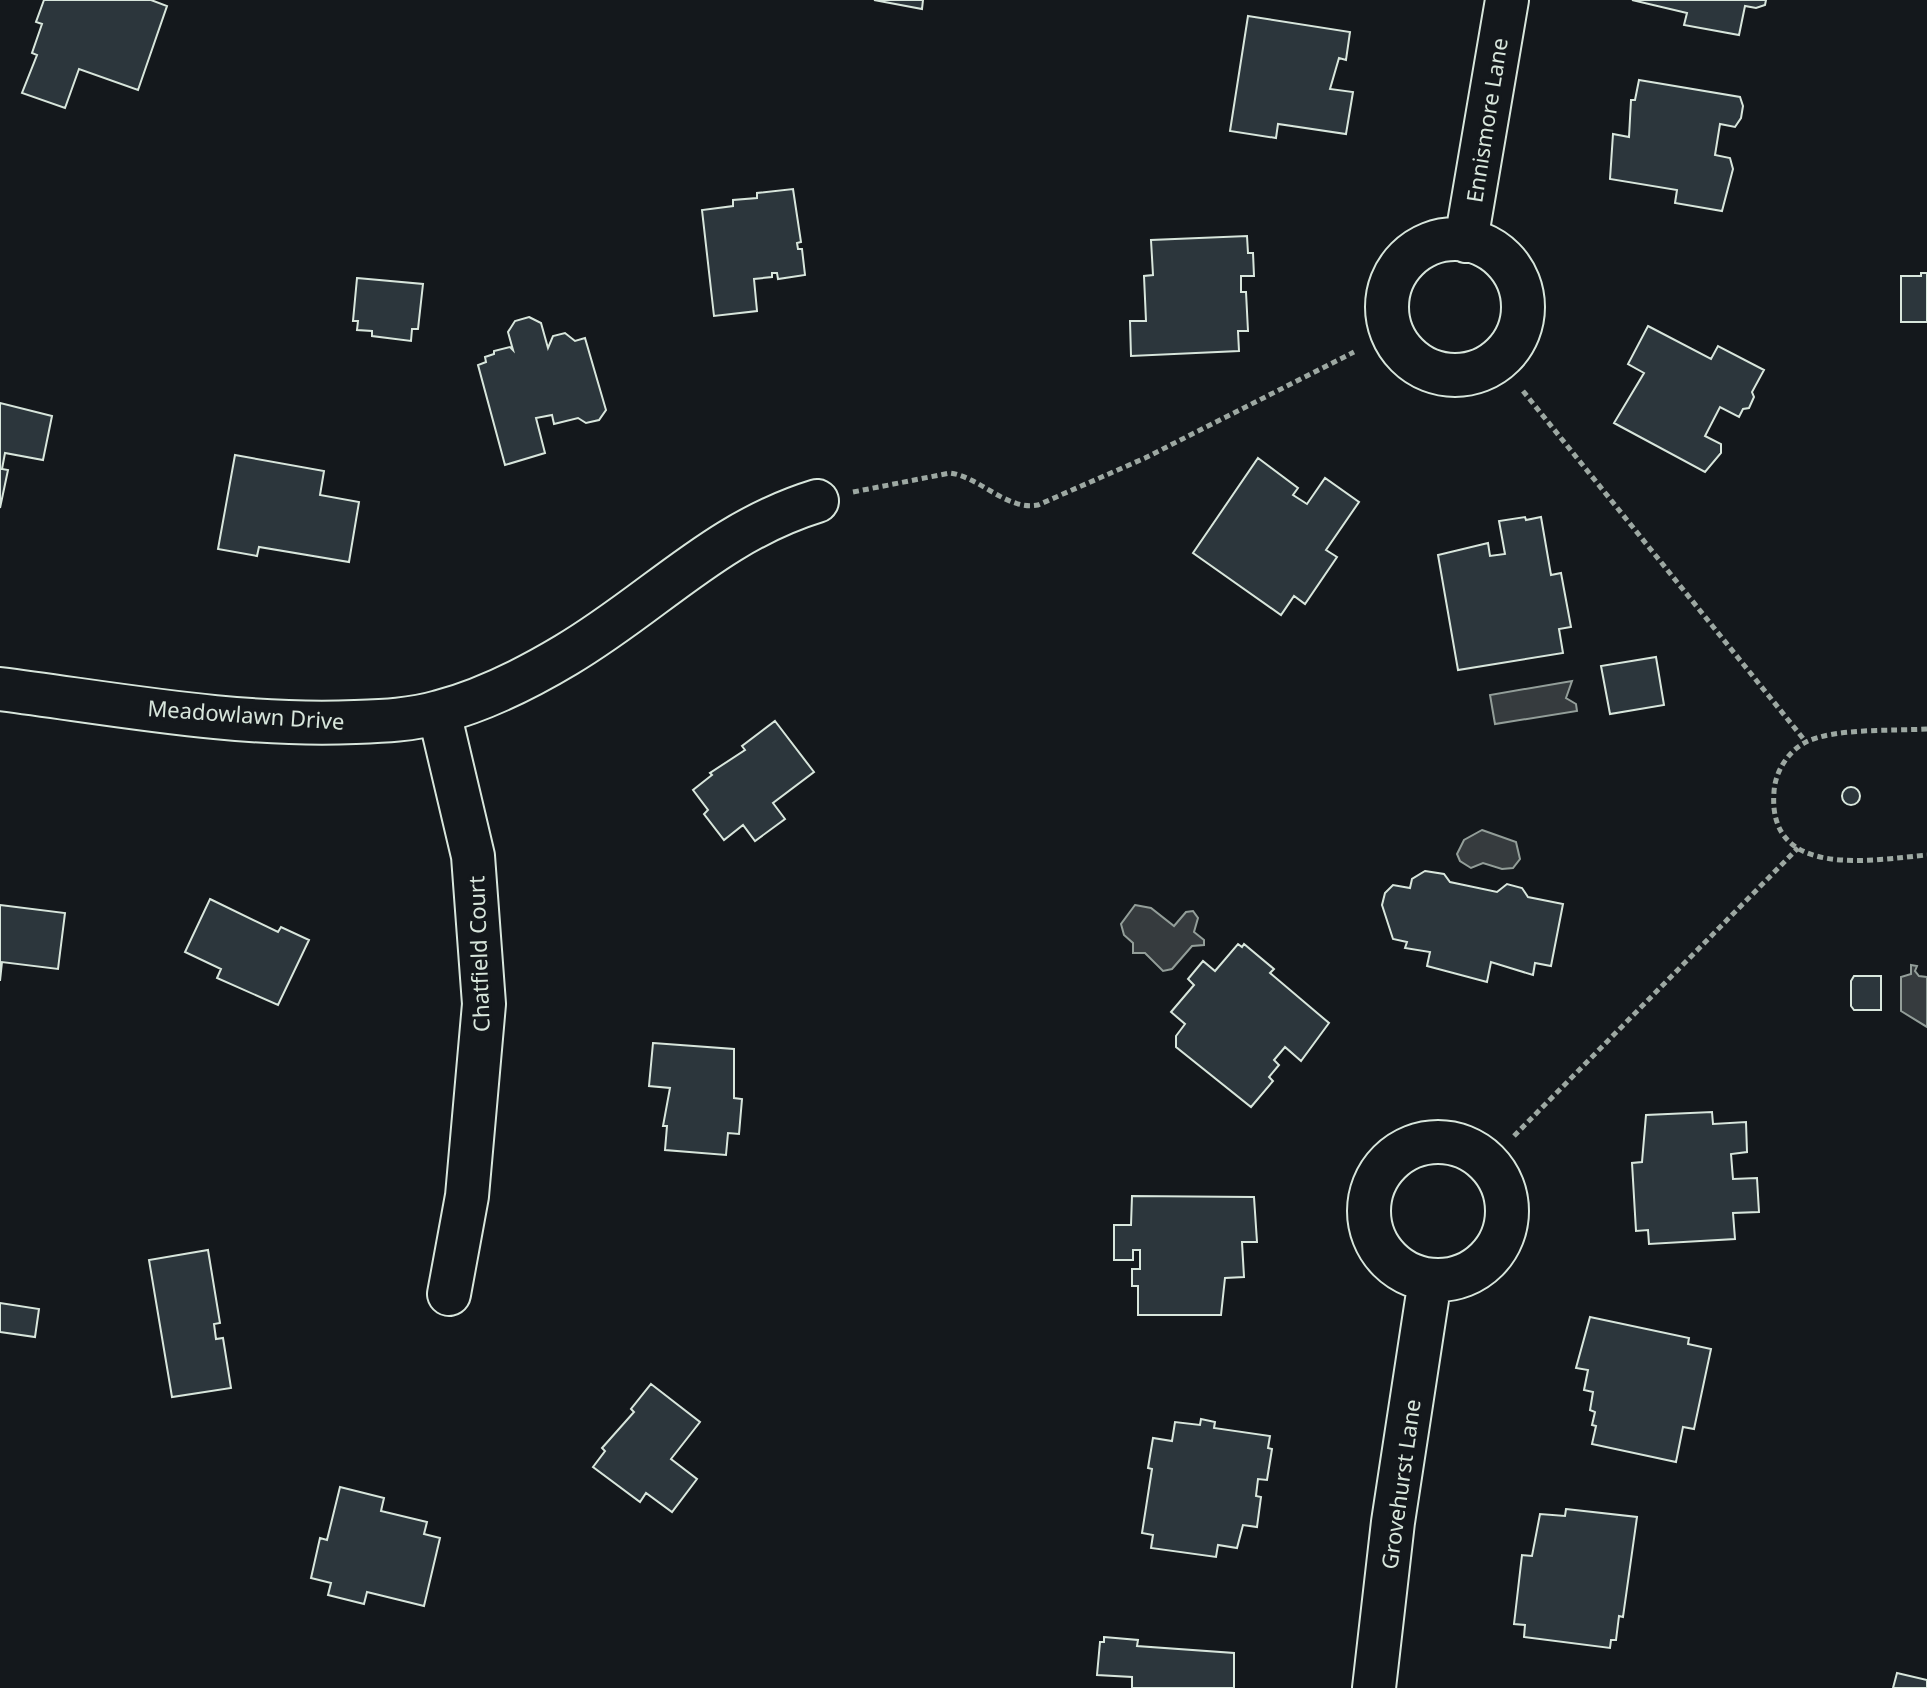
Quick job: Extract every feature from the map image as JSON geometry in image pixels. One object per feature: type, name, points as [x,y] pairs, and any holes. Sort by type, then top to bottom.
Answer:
[{"type":"street","name":"Ennismore Lane","points":[[1466,241],[1507,0]]},
{"type":"street","name":"Meadowlawn Drive","points":[[0,689],[187,712],[308,722],[385,720],[439,712],[511,685],[550,665],[596,637],[691,564],[741,532],[770,517],[817,501]]},
{"type":"street","name":"Chatfield Court","points":[[439,712],[473,856],[484,1004],[467,1196],[449,1294]]},
{"type":"street","name":"Grovehurst Lane","points":[[1374,1688],[1393,1522],[1430,1280]]},
{"type":"path","points":[[817,501],[871,487],[950,473],[961,475],[1019,504],[1038,505],[1145,458],[1354,352]]},
{"type":"path","points":[[1523,391],[1806,742]]},
{"type":"path","points":[[1927,729],[1831,735],[1806,742],[1788,757],[1774,788],[1778,821],[1808,856],[1829,860],[1927,855]]},
{"type":"path","points":[[1514,1136],[1798,848]]},
{"type":"shaded area","points":[[1572,681],[1566,698],[1576,704],[1577,711],[1495,724],[1490,695]]},
{"type":"shaded area","points":[[1482,830],[1516,842],[1520,859],[1513,868],[1502,869],[1483,863],[1471,868],[1460,861],[1457,854],[1464,840]]},
{"type":"shaded area","points":[[1135,905],[1151,908],[1174,926],[1186,912],[1193,911],[1198,918],[1194,932],[1204,940],[1204,945],[1192,946],[1172,969],[1163,971],[1145,953],[1133,953],[1133,943],[1124,935],[1121,924]]},
{"type":"shaded area","points":[[1911,965],[1917,966],[1915,971],[1919,976],[1927,977],[1927,1027],[1901,1011],[1901,977],[1911,974]]},
{"type":"building","points":[[44,0],[151,0],[167,6],[138,90],[79,69],[65,108],[22,93],[37,55],[32,53],[42,24],[36,22]]},
{"type":"building","points":[[874,0],[923,0],[922,9]]},
{"type":"building","points":[[1632,0],[1766,0],[1765,5],[1756,8],[1745,6],[1739,35],[1684,25],[1687,13]]},
{"type":"building","points":[[1248,16],[1350,32],[1346,60],[1339,58],[1330,89],[1353,92],[1346,134],[1278,124],[1276,138],[1230,131]]},
{"type":"building","points":[[1639,80],[1740,97],[1743,106],[1741,118],[1735,127],[1720,124],[1715,155],[1730,158],[1733,169],[1722,211],[1675,203],[1677,190],[1610,179],[1613,134],[1629,137],[1631,100],[1635,100]]},
{"type":"building","points":[[793,189],[801,242],[797,243],[798,249],[802,249],[805,275],[778,279],[777,273],[772,273],[772,277],[754,279],[757,311],[714,316],[702,210],[733,206],[733,200],[757,198],[757,193]]},
{"type":"building","points":[[1247,236],[1248,253],[1253,253],[1254,276],[1241,276],[1241,292],[1246,292],[1248,331],[1238,331],[1239,351],[1131,356],[1130,321],[1146,321],[1144,276],[1153,275],[1151,240]]},
{"type":"building","points":[[1921,273],[1927,273],[1927,322],[1901,322],[1901,276],[1921,276]]},
{"type":"building","points":[[357,278],[423,284],[418,329],[412,329],[411,341],[372,336],[372,331],[357,330],[358,321],[353,321]]},
{"type":"building","points":[[529,317],[541,323],[548,348],[553,336],[565,333],[575,341],[585,338],[606,410],[599,420],[586,423],[578,418],[554,424],[552,415],[536,418],[545,453],[505,465],[478,365],[486,362],[485,357],[494,354],[494,351],[510,347],[513,350],[508,332],[515,321]]},
{"type":"building","points":[[1648,326],[1711,359],[1718,346],[1764,370],[1752,392],[1754,397],[1749,408],[1743,409],[1739,417],[1720,407],[1705,436],[1721,444],[1721,453],[1705,472],[1614,423],[1644,373],[1628,364]]},
{"type":"building","points":[[0,403],[52,416],[43,460],[5,453],[2,469],[8,470],[0,508]]},
{"type":"building","points":[[235,455],[324,471],[320,495],[359,502],[349,562],[259,547],[257,556],[218,549]]},
{"type":"building","points":[[1258,458],[1298,488],[1293,495],[1307,504],[1325,478],[1359,502],[1326,550],[1337,557],[1305,604],[1294,596],[1281,615],[1193,553]]},
{"type":"building","points":[[1525,517],[1526,520],[1541,517],[1551,575],[1561,573],[1571,627],[1559,629],[1563,653],[1458,670],[1438,555],[1488,543],[1490,556],[1505,554],[1499,521]]},
{"type":"building","points":[[1656,657],[1664,705],[1610,714],[1601,666]]},
{"type":"building","points":[[775,721],[814,772],[773,803],[785,819],[755,841],[743,825],[724,840],[704,814],[708,810],[693,790],[712,775],[710,773],[745,750],[742,746]]},
{"type":"building","points":[[1847,787],[1855,787],[1860,796],[1858,803],[1847,805],[1842,800],[1842,792]]},
{"type":"building","points":[[1425,871],[1444,874],[1450,882],[1497,892],[1507,884],[1522,888],[1528,897],[1563,904],[1551,966],[1535,963],[1533,975],[1491,962],[1487,982],[1427,966],[1430,952],[1405,948],[1407,942],[1393,939],[1382,905],[1385,893],[1393,885],[1410,888],[1412,879]]},
{"type":"building","points":[[210,899],[278,932],[281,927],[309,940],[278,1005],[217,978],[221,969],[185,952]]},
{"type":"building","points":[[0,905],[65,913],[58,969],[2,962],[0,981]]},
{"type":"building","points":[[1238,944],[1242,947],[1244,944],[1274,969],[1270,973],[1329,1023],[1301,1061],[1285,1047],[1274,1060],[1279,1065],[1269,1077],[1273,1081],[1251,1107],[1176,1047],[1176,1036],[1185,1024],[1171,1012],[1194,985],[1188,979],[1203,961],[1215,971]]},
{"type":"building","points":[[1854,976],[1881,976],[1881,1010],[1854,1010],[1851,1006],[1851,981]]},
{"type":"building","points":[[653,1043],[734,1049],[734,1098],[742,1099],[739,1134],[728,1133],[726,1155],[665,1150],[667,1126],[663,1126],[670,1088],[649,1086]]},
{"type":"building","points":[[1712,1112],[1713,1124],[1746,1122],[1747,1152],[1731,1154],[1733,1179],[1757,1178],[1759,1212],[1733,1213],[1735,1239],[1649,1244],[1648,1230],[1636,1231],[1632,1163],[1642,1162],[1646,1115]]},
{"type":"building","points":[[1132,1196],[1254,1197],[1257,1242],[1242,1242],[1244,1277],[1225,1278],[1221,1315],[1138,1315],[1138,1286],[1132,1286],[1132,1269],[1140,1269],[1140,1250],[1133,1250],[1133,1260],[1114,1260],[1114,1225],[1131,1225]]},
{"type":"building","points":[[208,1250],[220,1323],[214,1324],[216,1339],[223,1338],[231,1388],[172,1397],[149,1260]]},
{"type":"building","points":[[0,1303],[39,1309],[35,1337],[0,1332]]},
{"type":"building","points":[[1590,1317],[1689,1338],[1688,1344],[1711,1349],[1694,1429],[1683,1427],[1676,1462],[1592,1444],[1596,1426],[1592,1425],[1595,1412],[1590,1410],[1593,1392],[1584,1390],[1588,1370],[1576,1368]]},
{"type":"building","points":[[651,1384],[700,1422],[671,1459],[697,1479],[672,1512],[646,1493],[640,1502],[593,1467],[605,1451],[602,1448],[634,1412],[631,1409]]},
{"type":"building","points":[[1201,1419],[1215,1422],[1214,1428],[1270,1436],[1268,1448],[1272,1449],[1267,1480],[1258,1479],[1256,1496],[1261,1497],[1257,1527],[1243,1525],[1237,1548],[1218,1545],[1216,1557],[1151,1548],[1153,1535],[1142,1533],[1152,1469],[1148,1468],[1153,1438],[1172,1441],[1175,1422],[1200,1425]]},
{"type":"building","points":[[340,1487],[384,1498],[381,1511],[427,1522],[424,1534],[440,1538],[424,1606],[367,1592],[364,1604],[328,1595],[331,1583],[311,1578],[320,1538],[327,1540]]},
{"type":"building","points":[[1566,1509],[1637,1517],[1623,1617],[1619,1616],[1616,1640],[1611,1640],[1610,1648],[1524,1637],[1525,1625],[1514,1624],[1522,1555],[1532,1556],[1540,1514],[1565,1516]]},
{"type":"building","points":[[1104,1637],[1138,1640],[1137,1646],[1234,1653],[1234,1688],[1132,1688],[1132,1677],[1097,1675],[1100,1642],[1104,1642]]},
{"type":"building","points":[[1897,1673],[1927,1680],[1927,1688],[1893,1688]]}]
